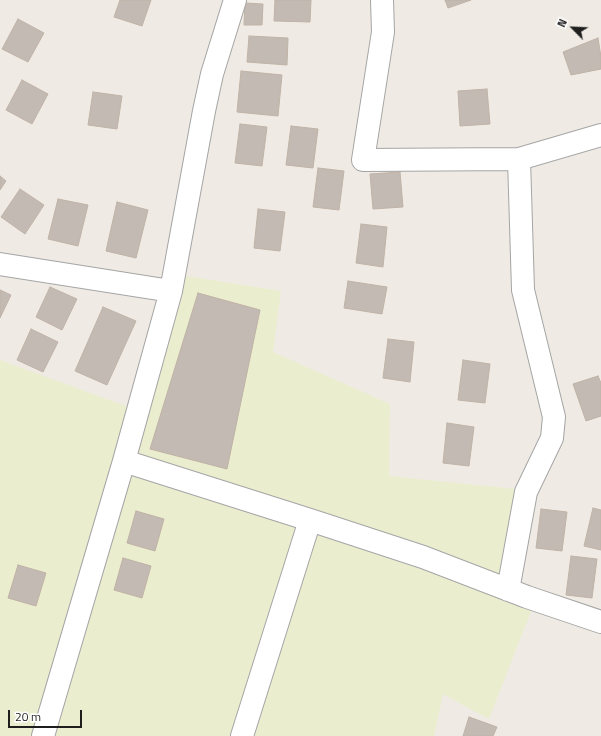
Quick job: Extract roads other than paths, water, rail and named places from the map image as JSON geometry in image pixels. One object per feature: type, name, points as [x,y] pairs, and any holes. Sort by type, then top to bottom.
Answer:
[{"type":"street","points":[[44,736],[124,461],[171,291],[205,104],[212,74],[235,0]]},
{"type":"street","points":[[382,0],[383,32],[363,160],[520,159],[601,135]]},
{"type":"street","points":[[508,590],[526,492],[552,438],[554,417],[524,290],[520,159]]},
{"type":"street","points":[[0,264],[171,291]]},
{"type":"street","points":[[124,461],[423,557],[508,590],[601,622]]},
{"type":"street","points":[[242,736],[310,520]]}]
